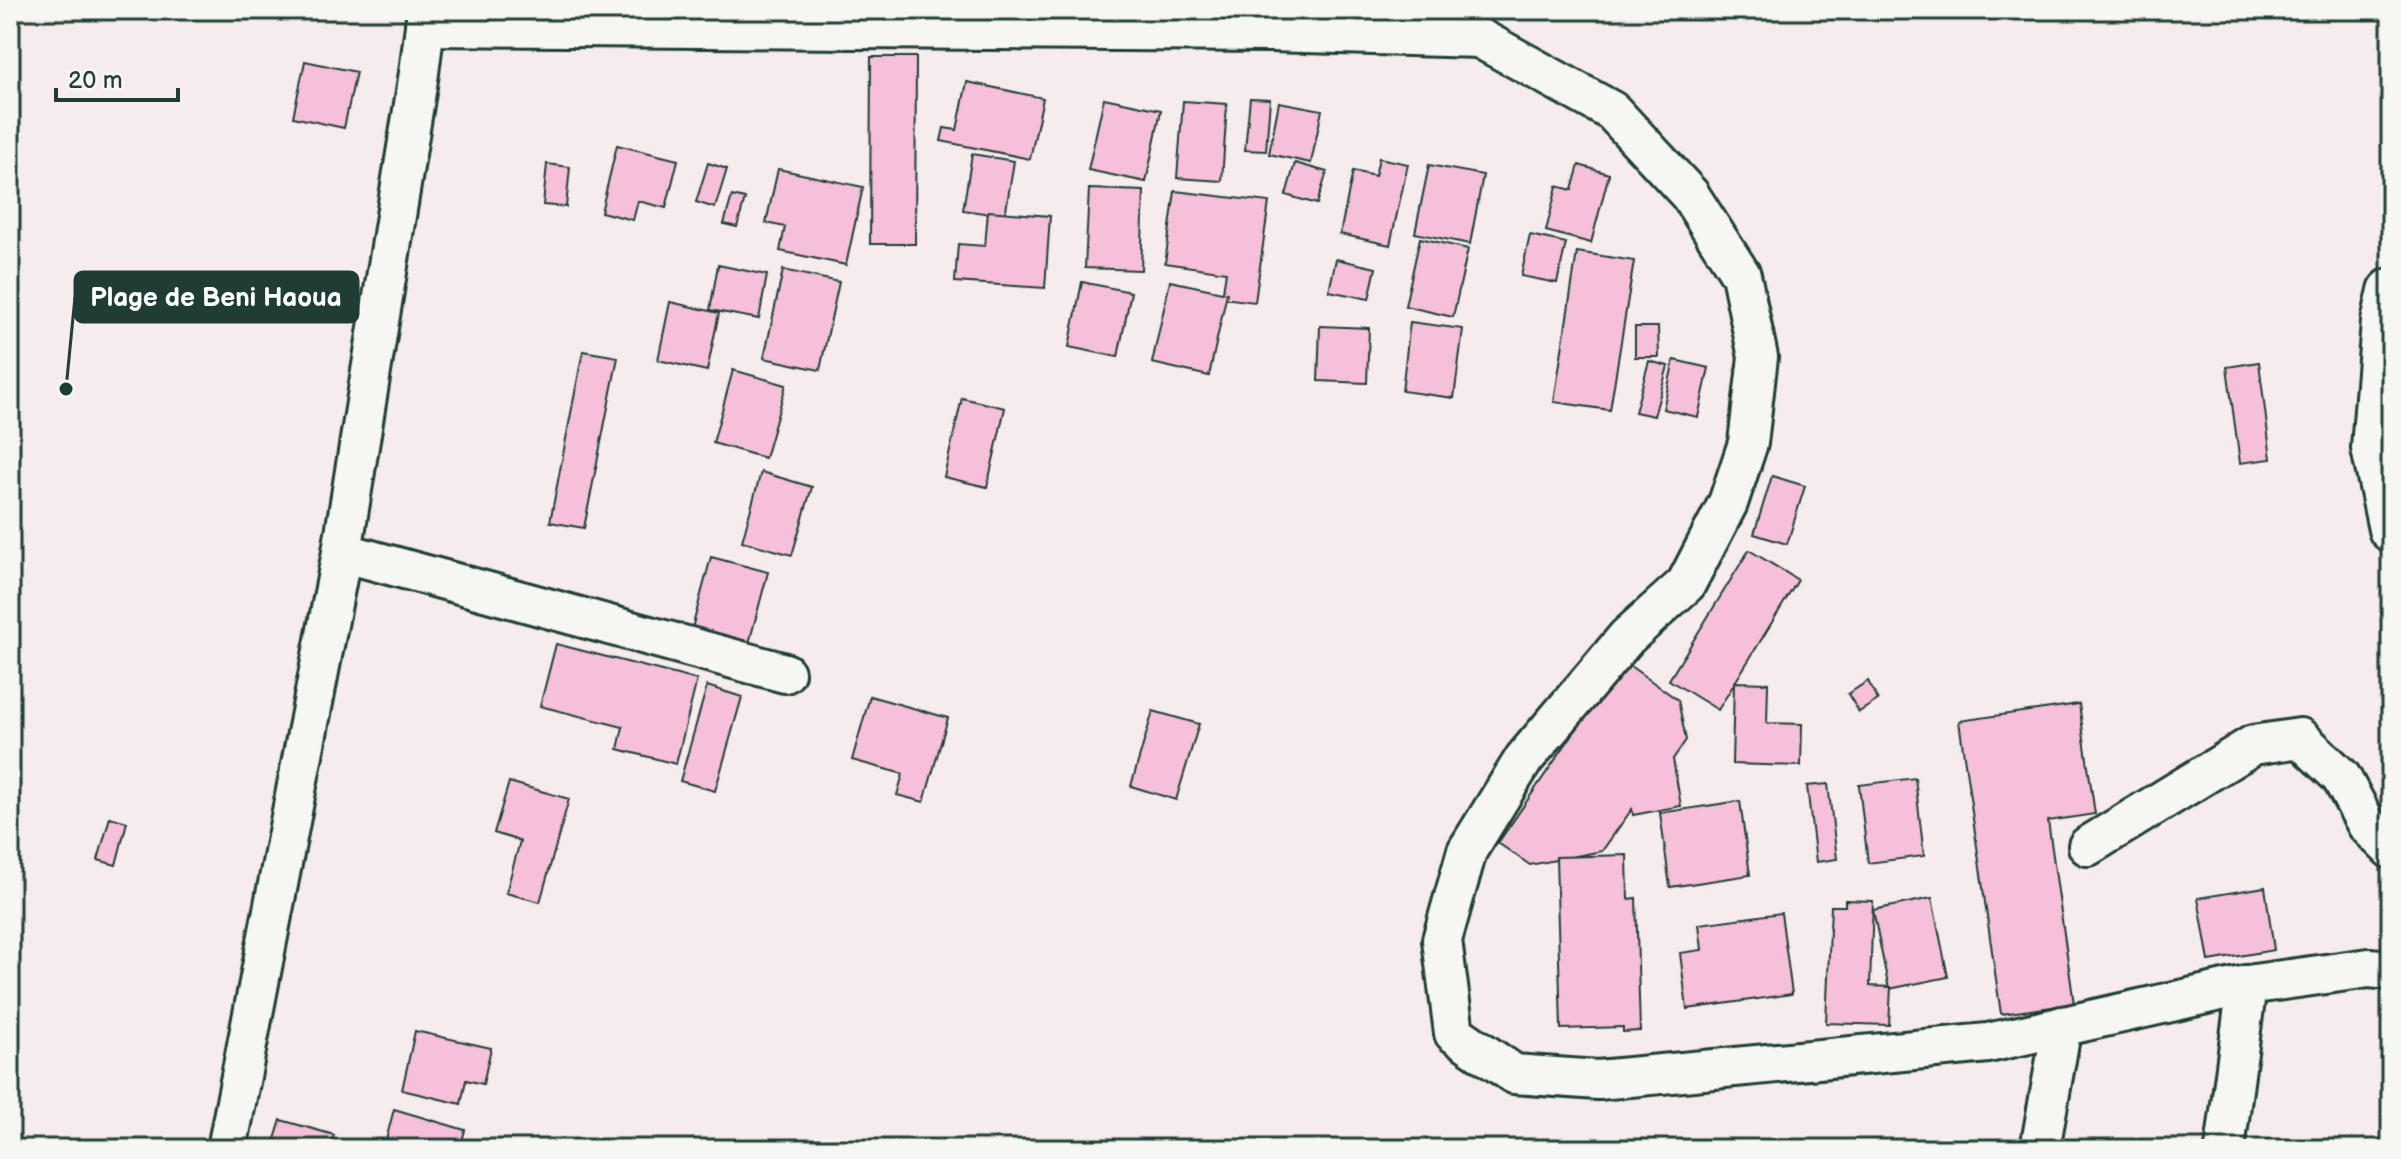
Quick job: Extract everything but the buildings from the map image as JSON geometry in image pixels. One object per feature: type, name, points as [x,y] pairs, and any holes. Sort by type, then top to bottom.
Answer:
[{"type":"main road","points":[[2391,291],[2384,322],[2374,448],[2391,529]]},
{"type":"street","points":[[227,1149],[342,552],[426,18],[1253,31],[1479,38],[1612,111],[1690,195],[1741,275],[1758,357],[1748,443],[1728,503],[1686,584],[1627,637],[1524,759],[1467,851],[1442,940],[1454,1033],[1514,1074],[1598,1080],[1988,1043],[2247,985],[2369,968],[2391,970]]},
{"type":"street","points":[[342,552],[785,673]]},
{"type":"street","points":[[2088,846],[2253,745],[2300,738],[2341,777],[2367,825],[2391,849]]},
{"type":"street","points":[[2225,1149],[2247,985]]},
{"type":"street","points":[[2040,1149],[2062,1026]]},
{"type":"place","name":"Plage de Beni Haoua","points":[[66,389]]}]
